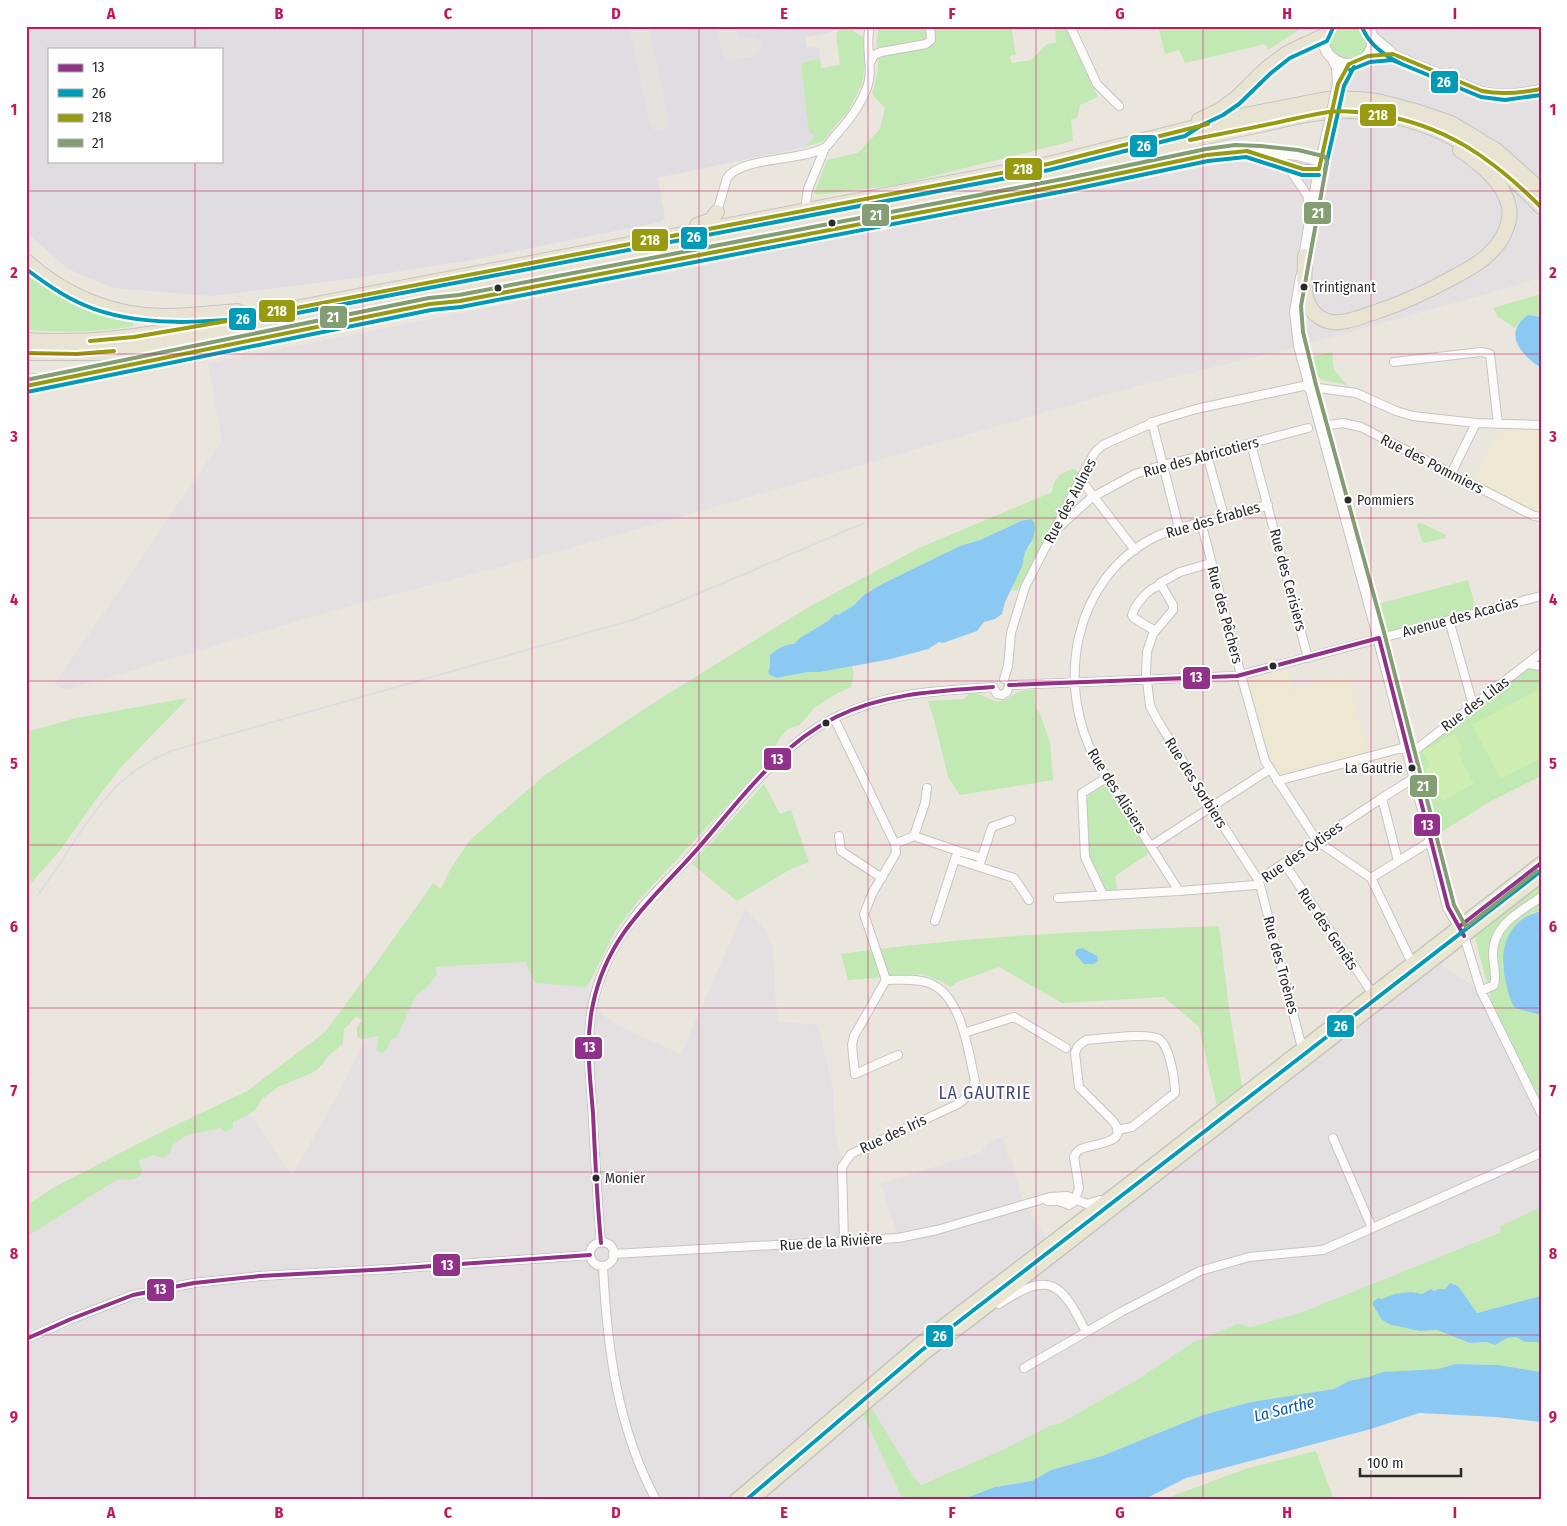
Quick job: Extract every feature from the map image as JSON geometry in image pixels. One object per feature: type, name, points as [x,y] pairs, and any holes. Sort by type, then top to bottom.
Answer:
[{"type":"highway","points":[[1182,130],[1199,119],[1220,110],[1235,99],[1267,68],[1287,53],[1325,31]]},
{"type":"highway","points":[[26,340],[89,341],[134,337],[1048,164],[1182,130],[1326,100],[1358,99],[1377,101],[1433,116],[1460,127],[1496,150],[1541,190]]},
{"type":"highway","points":[[28,357],[86,359],[163,349],[200,339],[866,212],[1088,166],[1222,132],[1330,112],[1368,112],[1421,125],[1456,139],[1479,152],[1499,167],[1541,207]]},
{"type":"highway","points":[[1305,256],[1305,295],[1309,307],[1322,319],[1344,322],[1404,302],[1461,274],[1489,254],[1504,232],[1509,216],[1506,198],[1501,188],[1482,168],[1455,146],[1432,134],[1385,120],[1368,112]]},
{"type":"highway","points":[[806,202],[895,192]]},
{"type":"highway","points":[[495,269],[580,247],[701,224],[711,220],[717,212]]},
{"type":"highway","points":[[26,261],[50,280],[76,296],[120,311],[164,316],[291,308]]},
{"type":"main road","points":[[752,1500],[926,1352],[967,1322],[1462,931],[1541,863]]},
{"type":"main road","points":[[736,1500],[918,1345],[1412,963],[1541,876]]},
{"type":"street","points":[[806,202],[808,189],[825,148],[854,114],[868,88],[870,63],[868,33],[870,26]]},
{"type":"street","points":[[870,63],[874,55],[880,52],[926,44],[931,40],[930,26]]},
{"type":"street","points":[[1070,26],[1097,84],[1119,106]]},
{"type":"street","points":[[1370,30],[1393,54]]},
{"type":"street","points":[[1365,57],[1372,43],[1370,30]]},
{"type":"street","points":[[1325,31],[1325,49],[1337,68],[1338,84],[1320,165],[1295,306],[1299,346],[1379,638],[1448,907],[1462,931],[1481,991],[1541,1113]]},
{"type":"street","points":[[1333,59],[1349,64],[1378,54],[1393,54],[1488,93],[1505,95],[1541,89]]},
{"type":"street","points":[[1338,84],[1349,64]]},
{"type":"street","points":[[717,212],[727,178],[735,170],[825,148]]},
{"type":"street","points":[[26,386],[430,304],[460,301],[1069,184],[1207,154],[1247,152],[1281,154],[1320,165]]},
{"type":"street","points":[[1247,152],[1303,168],[1320,165]]},
{"type":"street","points":[[1285,163],[1306,195],[1311,215]]},
{"type":"street","points":[[1394,362],[1481,352],[1490,354],[1498,424]]},
{"type":"street","points":[[26,378],[49,379],[81,374]]},
{"type":"street","name":"Rue des Aulnes","points":[[1006,682],[1011,632],[1025,587],[1081,480],[1099,448],[1152,422],[1196,409],[1300,387],[1310,387],[1356,393],[1396,411],[1413,416],[1476,423],[1541,426]]},
{"type":"street","points":[[1152,422],[1179,528]]},
{"type":"street","name":"Rue des Pommiers","points":[[1321,426],[1343,423],[1355,425],[1534,516],[1541,517]]},
{"type":"street","points":[[1451,474],[1476,423]]},
{"type":"street","name":"Rue des Abricotiers","points":[[1053,533],[1075,511],[1094,497],[1125,479],[1163,465],[1308,428]]},
{"type":"street","name":"Rue des Cerisiers","points":[[1251,444],[1308,658]]},
{"type":"street","points":[[1207,455],[1224,516]]},
{"type":"street","points":[[1081,480],[1135,550]]},
{"type":"street","name":"Rue des Érables","points":[[1076,683],[1074,664],[1077,641],[1093,598],[1116,565],[1154,537],[1179,528],[1268,505]]},
{"type":"street","name":"Rue des Pêchers","points":[[1201,522],[1262,754],[1277,781],[1317,841]]},
{"type":"street","points":[[1160,585],[1173,605],[1173,610],[1155,631],[1134,618],[1132,615],[1136,606],[1150,591],[1170,577],[1180,572],[1212,563]]},
{"type":"street","name":"Avenue des Acacias","points":[[1006,682],[1076,683],[1241,675],[1541,596]]},
{"type":"street","points":[[1449,620],[1473,705]]},
{"type":"street","name":"Rue des Sorbiers","points":[[1155,631],[1147,652],[1150,706],[1211,807],[1259,881]]},
{"type":"street","name":"Rue des Lilas","points":[[1408,750],[1418,748],[1541,653]]},
{"type":"street","points":[[1528,664],[1541,666]]},
{"type":"street","points":[[996,680],[1006,682],[1009,690],[1002,695],[995,692],[993,687],[996,680]]},
{"type":"street","name":"Rue des Alisiers","points":[[1076,683],[1082,728],[1091,751],[1180,891]]},
{"type":"street","points":[[601,1242],[589,1049],[592,1006],[610,954],[631,920],[785,752],[820,726],[834,718],[884,698],[948,689],[993,687]]},
{"type":"street","points":[[834,718],[895,844],[896,853],[864,914],[886,980],[854,1036],[852,1045],[855,1074],[898,1055]]},
{"type":"street","points":[[1277,781],[1402,748],[1408,750]]},
{"type":"street","points":[[1151,846],[1270,769]]},
{"type":"street","points":[[1103,895],[1085,857],[1082,793],[1108,777]]},
{"type":"street","name":"Rue des Cytises","points":[[1058,898],[1180,891],[1256,884],[1284,863],[1414,778]]},
{"type":"street","points":[[914,836],[925,803],[927,788]]},
{"type":"street","points":[[1382,798],[1398,861]]},
{"type":"street","points":[[980,866],[992,828],[1011,820]]},
{"type":"street","points":[[839,836],[840,851],[882,878]]},
{"type":"street","points":[[895,844],[914,836],[980,866],[1014,878],[1028,900]]},
{"type":"street","points":[[1317,841],[1371,878],[1412,963]]},
{"type":"street","points":[[1371,878],[1431,841]]},
{"type":"street","points":[[956,855],[982,858]]},
{"type":"street","points":[[935,921],[956,855]]},
{"type":"street","name":"Rue des Genêts","points":[[1284,863],[1373,994]]},
{"type":"street","name":"Rue des Troènes","points":[[1259,881],[1302,1048]]},
{"type":"street","points":[[1481,991],[1494,985],[1496,980],[1493,966],[1493,947],[1502,927],[1541,896]]},
{"type":"street","name":"Rue des Iris","points":[[844,1242],[842,1167],[851,1154],[958,1104],[969,1095],[975,1081],[964,1033],[951,1000],[944,992],[926,982],[886,980]]},
{"type":"street","points":[[964,1033],[1014,1017],[1066,1048]]},
{"type":"street","points":[[1075,1199],[1079,1188],[1073,1162],[1076,1154],[1079,1150],[1110,1142],[1115,1138],[1117,1130],[1116,1124],[1079,1087],[1075,1053],[1078,1046],[1086,1040],[1148,1035],[1158,1038],[1166,1048],[1175,1093],[1132,1127],[1117,1130]]},
{"type":"street","points":[[1333,1138],[1372,1228]]},
{"type":"street","points":[[1024,1368],[1121,1312],[1200,1271],[1249,1257],[1323,1250],[1541,1153]]},
{"type":"street","name":"Rue de la Rivière","points":[[614,1254],[898,1238],[937,1230],[1044,1200],[1059,1201],[1069,1205],[1075,1199],[1092,1204],[1099,1201],[1118,1186],[1132,1181]]},
{"type":"street","points":[[601,1242],[609,1245],[614,1254],[610,1262],[603,1266]]},
{"type":"street","points":[[601,1242],[592,1248],[590,1255],[593,1262],[603,1266]]},
{"type":"street","points":[[26,1339],[71,1319],[134,1295],[194,1283],[260,1276],[590,1255]]},
{"type":"street","points":[[603,1266],[608,1343],[619,1401],[637,1459],[656,1500]]},
{"type":"street","points":[[967,1322],[980,1317],[1012,1295],[1032,1285],[1041,1284],[1060,1291],[1069,1300],[1086,1332]]},
{"type":"shaded area","points":[[26,26],[838,26],[830,33],[805,37],[807,48],[816,47],[819,49],[820,59],[801,64],[809,131],[815,136],[804,147],[658,178],[665,218],[660,222],[467,261],[342,280],[211,296],[113,288],[68,269],[26,232]]},
{"type":"shaded area","points":[[1363,26],[1541,26],[1541,278],[1295,347],[1134,387],[557,552],[343,608],[66,690],[54,685],[222,440],[208,363],[1234,161],[1271,167],[1288,176],[1291,175],[1320,182],[1339,92],[1349,64],[1360,55],[1366,30]]},
{"type":"shaded area","points":[[1499,430],[1501,430],[1501,433],[1505,433],[1505,430],[1541,430],[1541,511],[1535,512],[1473,480]]},
{"type":"shaded area","points":[[1288,669],[1293,690],[1347,675],[1368,753],[1332,762],[1329,760],[1284,773],[1278,771],[1268,753],[1248,680]]},
{"type":"shaded area","points":[[745,908],[765,929],[773,947],[777,1021],[818,1025],[833,1089],[835,1130],[840,1151],[846,1161],[842,1167],[844,1241],[898,1237],[881,1184],[981,1152],[985,1146],[995,1139],[1003,1137],[1008,1157],[1012,1161],[1024,1205],[1057,1252],[1440,964],[1481,991],[1541,1113],[1541,1207],[1500,1226],[1502,1231],[1300,1313],[1251,1327],[1237,1324],[1192,1343],[1135,1381],[1059,1424],[1051,1425],[1007,1448],[920,1485],[871,1408],[863,1415],[903,1500],[26,1500],[26,1207],[51,1189],[196,1118],[237,1095],[292,1175],[338,1094],[400,969],[526,962],[535,983],[587,987],[606,1017],[625,1029],[681,1054]]},
{"type":"green space","points":[[843,26],[849,26],[864,38],[865,64],[862,84],[849,110],[822,142],[804,147],[815,136],[809,132],[801,64],[820,59],[821,68],[840,65],[836,33]]},
{"type":"green space","points":[[883,26],[1011,26],[1016,55],[1010,56],[1011,63],[1031,60],[1047,44],[1056,43],[1055,26],[1066,26],[1098,97],[1080,105],[1077,118],[1071,119],[1073,141],[897,185],[817,195],[814,193],[827,160],[858,153],[880,129],[885,108],[872,94],[878,61],[877,37],[879,28]]},
{"type":"green space","points":[[1158,26],[1305,26],[1268,50],[1265,44],[1185,63],[1179,50],[1165,54]]},
{"type":"green space","points":[[1333,26],[1363,26],[1367,35],[1367,43],[1364,50],[1351,58],[1343,58],[1336,55],[1329,42]]},
{"type":"green space","points":[[26,271],[72,302],[102,315],[129,321],[133,323],[133,326],[107,330],[26,330]]},
{"type":"green space","points":[[1541,294],[1541,317],[1526,318],[1515,328],[1498,317],[1493,308]]},
{"type":"green space","points":[[1332,352],[1334,370],[1347,385],[1326,381],[1318,377],[1307,358]]},
{"type":"green space","points":[[1072,469],[1077,470],[1079,475],[1017,591],[1011,590],[1022,567],[1025,552],[1031,545],[1035,529],[1021,521],[980,540],[960,546],[882,584],[864,595],[854,605],[834,615],[828,621],[800,638],[794,644],[775,651],[770,655],[768,672],[776,678],[852,666],[854,674],[851,687],[814,708],[800,725],[788,729],[779,739],[771,758],[638,901],[616,930],[587,987],[535,983],[525,962],[435,967],[437,975],[415,997],[397,1037],[390,1040],[388,1048],[382,1053],[376,1050],[379,1036],[361,1039],[357,1036],[357,1027],[362,1020],[356,1017],[344,1029],[343,1044],[328,1056],[323,1064],[314,1072],[278,1087],[261,1100],[256,1109],[250,1114],[233,1122],[233,1128],[225,1132],[221,1128],[187,1135],[172,1145],[170,1153],[162,1158],[154,1155],[138,1161],[142,1169],[139,1177],[130,1180],[118,1179],[26,1237],[26,1206],[51,1189],[149,1138],[247,1091],[325,1032],[433,883],[441,889],[450,870],[470,840],[546,774],[658,700],[807,608],[919,548],[1052,492],[1058,477]]},
{"type":"green space","points":[[1419,522],[1446,535],[1445,538],[1425,543],[1422,541],[1417,525]]},
{"type":"green space","points":[[1468,580],[1477,613],[1379,638],[1370,606]]},
{"type":"green space","points":[[1527,667],[1541,669],[1541,776],[1491,801],[1438,834],[1419,752]]},
{"type":"green space","points":[[1541,688],[1541,758],[1501,779],[1472,725]]},
{"type":"green space","points":[[1035,690],[1036,708],[1050,742],[1053,780],[960,795],[948,777],[928,701],[965,699],[969,693],[974,693],[992,700],[1003,701],[1020,691]]},
{"type":"green space","points":[[188,698],[122,766],[61,849],[26,889],[26,732],[76,718]]},
{"type":"green space","points":[[1455,734],[1463,750],[1458,753],[1474,784],[1442,801],[1425,769],[1430,766],[1422,751]]},
{"type":"green space","points":[[764,784],[780,814],[791,810],[809,862],[791,869],[737,901],[692,864]]},
{"type":"green space","points":[[1105,784],[1110,787],[1151,852],[1115,876],[1117,890],[1105,890],[1087,854],[1087,797],[1101,785]]},
{"type":"green space","points":[[1541,881],[1541,911],[1531,913],[1508,936],[1502,965],[1513,1004],[1541,1015],[1541,1101],[1492,1003],[1475,938],[1475,931]]},
{"type":"green space","points":[[1219,926],[1229,1008],[1242,1086],[1217,1106],[1199,1027],[1164,997],[1062,1003],[999,967],[957,982],[951,987],[941,981],[921,974],[848,980],[841,954],[982,939],[1077,932]]},
{"type":"green space","points":[[981,1084],[995,1094],[980,1101],[978,1094]]},
{"type":"green space","points":[[1541,1207],[1541,1296],[1476,1313],[1458,1286],[1434,1291],[1431,1289],[1422,1294],[1409,1292],[1396,1294],[1373,1305],[1382,1320],[1391,1325],[1420,1331],[1437,1330],[1470,1343],[1487,1342],[1495,1345],[1507,1338],[1516,1337],[1525,1342],[1541,1342],[1541,1372],[1498,1365],[1456,1364],[1439,1369],[1383,1372],[1349,1381],[1334,1389],[1251,1402],[1203,1415],[1102,1456],[1051,1470],[1032,1481],[995,1487],[961,1500],[903,1500],[863,1415],[871,1407],[913,1476],[921,1485],[1007,1448],[1051,1425],[1059,1424],[1135,1381],[1192,1343],[1237,1324],[1251,1327],[1300,1313],[1501,1232],[1500,1226]]},
{"type":"green space","points":[[1316,1451],[1334,1500],[1162,1500],[1248,1468]]},
{"type":"water","points":[[1528,315],[1541,317],[1541,368],[1521,350],[1515,336],[1520,322]]},
{"type":"water","points":[[1031,519],[1034,522],[1035,529],[1033,539],[1025,552],[1022,567],[1005,602],[1002,614],[995,619],[984,622],[977,631],[943,643],[939,642],[928,649],[891,659],[776,678],[768,672],[770,655],[785,646],[794,644],[834,615],[840,614],[854,605],[864,595],[882,584],[960,546],[980,540],[1021,521]]},
{"type":"water","points":[[1541,911],[1541,1015],[1515,1008],[1510,999],[1506,983],[1503,960],[1507,938],[1512,929],[1529,915]]},
{"type":"water","points":[[1082,948],[1097,956],[1098,961],[1094,964],[1084,964],[1075,954],[1076,950]]},
{"type":"water","points":[[1450,1283],[1458,1286],[1477,1313],[1541,1296],[1541,1342],[1525,1342],[1516,1337],[1507,1338],[1495,1345],[1487,1342],[1470,1343],[1437,1330],[1420,1331],[1391,1325],[1382,1320],[1373,1305],[1373,1302],[1378,1298],[1382,1299],[1407,1292],[1422,1294],[1431,1289],[1434,1291],[1445,1289]]},
{"type":"water","name":"La Sarthe","points":[[1456,1364],[1498,1365],[1541,1372],[1541,1422],[1496,1417],[1419,1413],[1371,1429],[1186,1478],[1143,1500],[961,1500],[995,1487],[1032,1481],[1051,1470],[1102,1456],[1203,1415],[1251,1402],[1334,1389],[1349,1381],[1383,1372],[1438,1369]]},
{"type":"taxiway","points":[[639,26],[659,121]]},
{"type":"taxiway","points":[[727,26],[731,50],[752,47]]},
{"type":"railway","points":[[37,896],[107,796],[143,765],[164,754],[632,620],[864,523]]},
{"type":"transit line","name":"26","points":[[26,269],[54,289],[84,305],[134,319],[187,322],[292,314],[1049,170],[1185,136],[1239,104],[1271,73],[1290,58],[1327,41],[1333,28]]},
{"type":"transit line","name":"26","points":[[1363,29],[1369,40],[1378,49],[1400,63]]},
{"type":"transit line","name":"218","points":[[26,386],[430,304],[460,301],[1069,184],[1207,155],[1247,151],[1303,169],[1319,169],[1338,84],[1349,64],[1368,56],[1393,54],[1482,91],[1511,93],[1541,89]]},
{"type":"transit line","name":"26","points":[[1350,70],[1370,62],[1392,60],[1481,97],[1505,100],[1541,95]]},
{"type":"transit line","name":"26","points":[[1325,170],[1344,86],[1354,67]]},
{"type":"transit line","name":"218","points":[[1190,140],[1329,112],[1346,111],[1374,114],[1423,126],[1465,146],[1504,173],[1541,207]]},
{"type":"transit line","name":"218","points":[[90,341],[134,337],[233,320],[1048,164],[1208,124]]},
{"type":"transit line","name":"21","points":[[26,380],[429,298],[459,295],[1068,178],[1206,149],[1235,145],[1261,146],[1298,150],[1323,156],[1327,162],[1301,306],[1303,332],[1385,636],[1454,905],[1466,927],[1537,871]]},
{"type":"transit line","name":"26","points":[[27,392],[431,310],[461,307],[1070,190],[1208,161],[1246,157],[1302,175],[1319,175]]},
{"type":"transit line","name":"218","points":[[26,353],[77,354],[114,351]]},
{"type":"transit line","name":"13","points":[[1379,638],[1448,907],[1464,936]]},
{"type":"transit line","name":"13","points":[[1009,685],[1237,676],[1379,638]]},
{"type":"transit line","name":"13","points":[[601,1243],[589,1031],[593,1004],[600,979],[610,956],[622,936],[650,900],[746,792],[778,758],[815,729],[854,709],[893,698],[913,694],[993,687]]},
{"type":"transit line","name":"13","points":[[1460,926],[1541,863]]},
{"type":"transit line","name":"26","points":[[746,1500],[922,1350],[1541,871]]},
{"type":"transit line","name":"13","points":[[26,1339],[133,1295],[194,1283],[260,1276],[590,1255]]},
{"type":"place","name":"Trintignant","points":[[1304,287]]},
{"type":"place","name":"Pommiers","points":[[1348,500]]},
{"type":"place","name":"La Gautrie","points":[[1412,768]]},
{"type":"place","name":"Monier","points":[[596,1178]]},
{"type":"district","name":"LA GAUTRIE","points":[[985,1093]]}]
